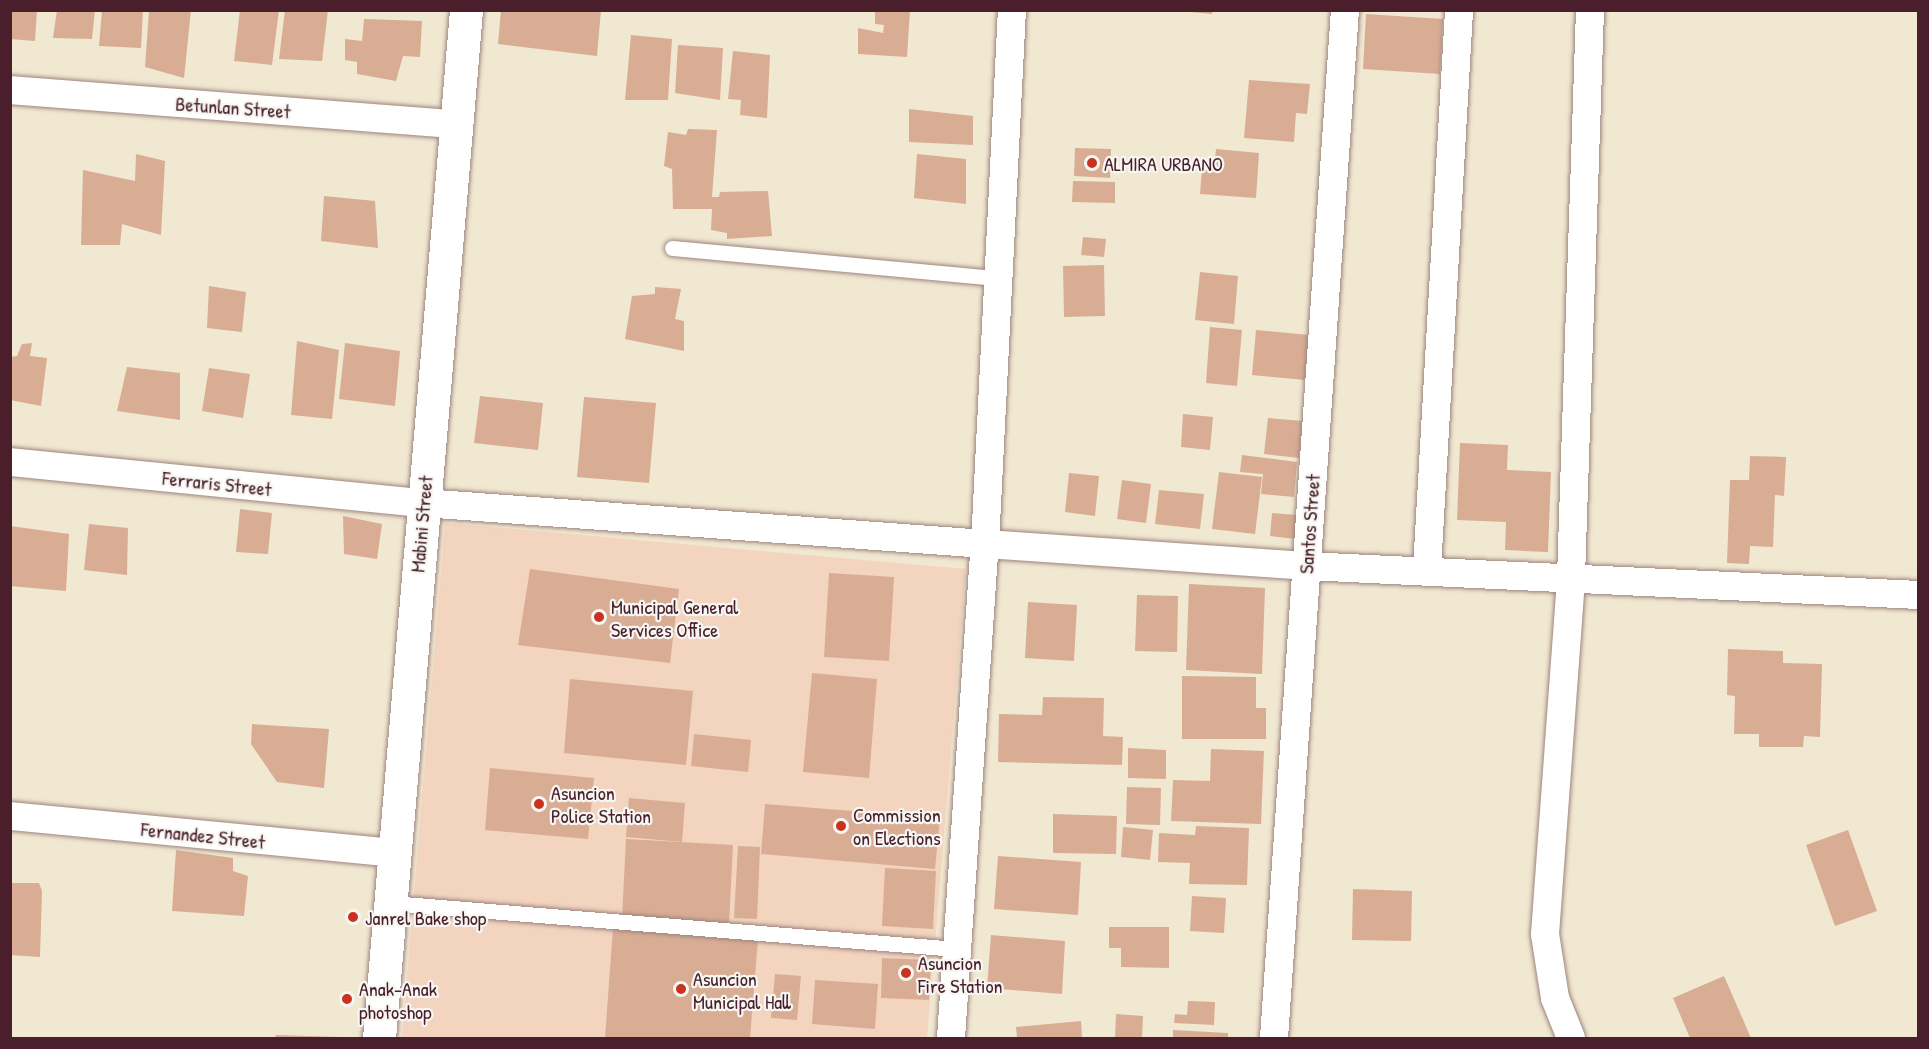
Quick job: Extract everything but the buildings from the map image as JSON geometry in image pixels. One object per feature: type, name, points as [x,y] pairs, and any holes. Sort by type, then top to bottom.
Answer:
[{"type":"street","name":"Mabini Street","points":[[379,1038],[466,10]]},
{"type":"street","points":[[951,1038],[985,544],[1012,10]]},
{"type":"street","name":"Santos Street","points":[[1274,1038],[1345,10]]},
{"type":"street","points":[[1427,569],[1460,10]]},
{"type":"street","points":[[1571,1038],[1555,998],[1545,934],[1571,577],[1590,10]]},
{"type":"street","name":"Betunlan Street","points":[[10,90],[456,124]]},
{"type":"street","name":"Ferraris Street","points":[[10,462],[423,503],[985,544],[1306,566],[1427,569],[1918,595]]},
{"type":"street","name":"Fernandez Street","points":[[10,816],[395,853]]},
{"type":"lane","points":[[672,248],[998,278]]},
{"type":"lane","points":[[391,903],[957,950]]},
{"type":"shaded area","points":[[445,523],[966,569],[927,1038],[402,1038]]},
{"type":"place","name":"ALMIRA URBANO","points":[[1092,163]]},
{"type":"place","name":"Municipal General Services Office","points":[[599,617]]},
{"type":"place","name":"Asuncion Police Station","points":[[539,804]]},
{"type":"place","name":"Commission on Elections","points":[[841,826]]},
{"type":"place","name":"Janrel Bake shop","points":[[353,917]]},
{"type":"place","name":"Asuncion Fire Station","points":[[906,973]]},
{"type":"place","name":"Asuncion Municipal Hall","points":[[681,989]]},
{"type":"place","name":"Anak-Anak photoshop","points":[[347,999]]}]
